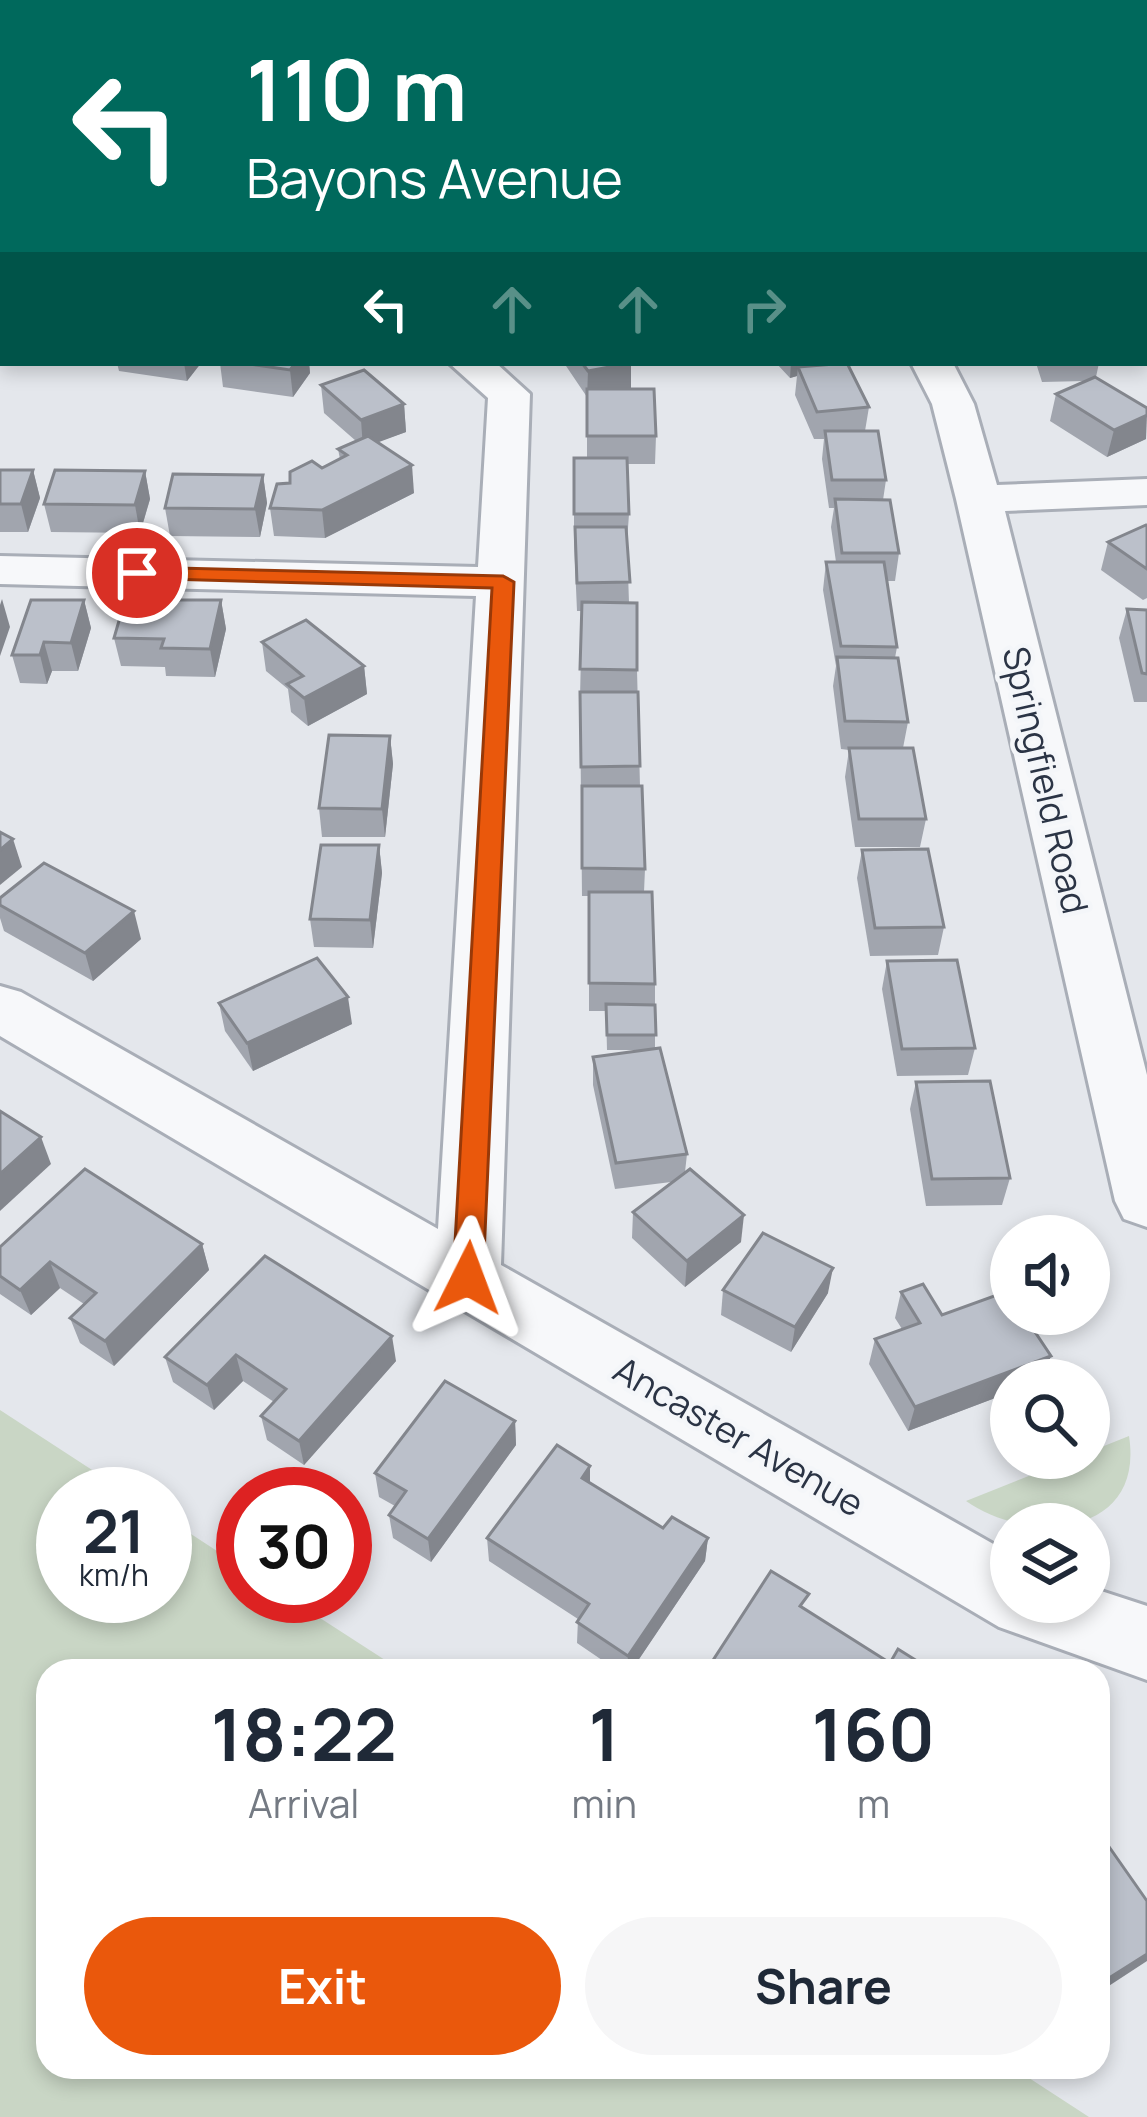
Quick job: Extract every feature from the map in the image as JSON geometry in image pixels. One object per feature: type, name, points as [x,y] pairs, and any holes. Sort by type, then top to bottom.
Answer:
[{"type":"street","points":[[468,1278],[509,394],[474,366]]},
{"type":"street","name":"Springfield Road","points":[[934,366],[953,404],[979,499],[1147,1201]]},
{"type":"street","points":[[979,499],[1147,492]]},
{"type":"street","points":[[0,570],[503,582]]},
{"type":"street","name":"Ancaster Avenue","points":[[0,1008],[990,1582]]},
{"type":"street","points":[[1087,1623],[1147,1643]]},
{"type":"green space","points":[[0,1410],[88,1467],[36,1467],[36,1623],[192,1623],[192,1535],[216,1550],[216,1623],[328,1623],[383,1659],[36,1659],[36,2079],[1030,2079],[1089,2117],[0,2117]]},
{"type":"green space","points":[[1129,1436],[1129,1470],[1119,1495],[1110,1504],[990,1503],[990,1514],[966,1501],[1021,1479],[1110,1479],[1110,1444]]},
{"type":"building","points":[[848,366],[869,407],[817,412],[798,367]]},
{"type":"building","points":[[364,370],[404,404],[361,420],[321,385]]},
{"type":"building","points":[[1095,377],[1147,408],[1147,415],[1114,430],[1056,394]]},
{"type":"building","points":[[587,389],[654,389],[656,436],[587,436]]},
{"type":"building","points":[[825,431],[878,431],[886,480],[832,480]]},
{"type":"building","points":[[368,436],[412,465],[322,510],[270,508],[277,484],[290,483],[290,472],[312,461],[322,468],[347,455],[338,449]]},
{"type":"building","points":[[574,458],[627,458],[629,514],[574,514]]},
{"type":"building","points":[[0,470],[33,470],[21,504],[0,504]]},
{"type":"building","points":[[55,470],[145,471],[135,505],[44,504]]},
{"type":"building","points":[[173,474],[263,475],[255,509],[165,508]]},
{"type":"building","points":[[835,499],[890,500],[899,553],[842,553]]},
{"type":"building","points":[[1147,526],[1147,569],[1108,542]]},
{"type":"building","points":[[575,527],[626,527],[630,582],[577,583]]},
{"type":"building","points":[[826,562],[884,562],[897,647],[841,646]]},
{"type":"building","points":[[31,600],[84,600],[71,643],[44,642],[40,655],[12,655]]},
{"type":"building","points":[[125,600],[221,600],[210,649],[161,648],[164,639],[114,638]]},
{"type":"building","points":[[582,602],[637,603],[637,670],[580,669]]},
{"type":"building","points":[[1127,609],[1147,610],[1147,674],[1142,673]]},
{"type":"building","points":[[306,620],[364,666],[304,698],[287,684],[303,676],[262,642]]},
{"type":"building","points":[[837,657],[898,658],[908,722],[845,721]]},
{"type":"building","points":[[580,692],[638,692],[640,766],[581,767]]},
{"type":"building","points":[[329,735],[390,736],[382,809],[319,808]]},
{"type":"building","points":[[849,748],[913,748],[926,819],[859,819]]},
{"type":"building","points":[[582,786],[642,786],[645,869],[582,868]]},
{"type":"building","points":[[0,832],[13,839],[0,850]]},
{"type":"building","points":[[321,845],[379,845],[370,920],[310,919]]},
{"type":"building","points":[[928,849],[944,927],[875,928],[862,850]]},
{"type":"building","points":[[44,863],[134,911],[85,953],[0,905],[0,898]]},
{"type":"building","points":[[589,892],[652,892],[655,984],[589,983]]},
{"type":"building","points":[[317,958],[348,997],[247,1043],[219,1003]]},
{"type":"building","points":[[957,960],[975,1048],[902,1049],[887,961]]},
{"type":"building","points":[[606,1004],[655,1005],[656,1035],[607,1035]]},
{"type":"building","points":[[660,1048],[687,1154],[616,1163],[593,1057]]},
{"type":"building","points":[[990,1081],[1010,1178],[932,1179],[916,1082]]},
{"type":"building","points":[[0,1111],[41,1137],[0,1174]]},
{"type":"building","points":[[85,1169],[202,1244],[105,1341],[70,1318],[96,1293],[50,1262],[20,1290],[0,1276],[0,1247]]},
{"type":"building","points":[[690,1169],[744,1215],[687,1261],[633,1212]]},
{"type":"building","points":[[763,1233],[833,1268],[795,1327],[723,1290]]},
{"type":"building","points":[[265,1256],[392,1336],[299,1441],[261,1416],[286,1389],[236,1355],[207,1385],[165,1357]]},
{"type":"building","points":[[923,1284],[942,1315],[990,1298],[990,1335],[1037,1335],[1051,1356],[990,1359],[990,1379],[915,1407],[875,1339],[920,1323],[901,1292]]},
{"type":"building","points":[[445,1381],[515,1421],[428,1539],[389,1515],[406,1491],[375,1473]]},
{"type":"building","points":[[557,1445],[590,1466],[582,1478],[663,1528],[672,1517],[708,1538],[628,1656],[577,1622],[589,1604],[487,1538]]},
{"type":"building","points":[[771,1571],[809,1594],[800,1606],[884,1659],[714,1659]]},
{"type":"building","points":[[898,1649],[914,1659],[892,1659]]},
{"type":"building","points":[[1110,1848],[1147,1901],[1147,1954],[1110,1977]]},
{"type":"route","points":[[137,573],[503,582],[468,1278]]}]
